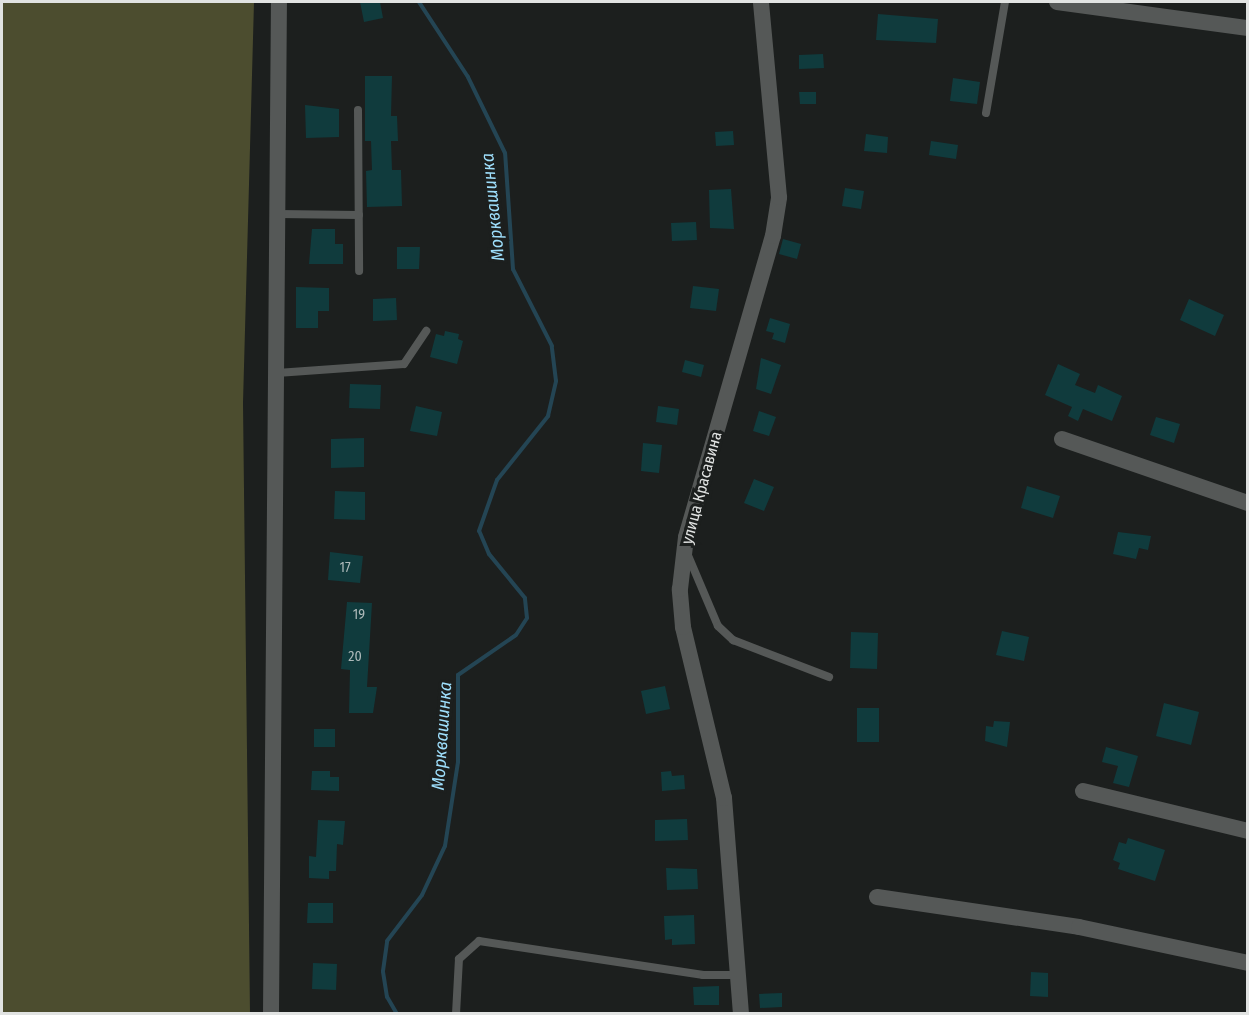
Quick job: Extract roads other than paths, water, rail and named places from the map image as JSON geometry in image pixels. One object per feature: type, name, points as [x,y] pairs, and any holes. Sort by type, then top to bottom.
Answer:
[{"type":"street","points":[[271,1014],[279,2]]},
{"type":"street","name":"улица Красавина","points":[[741,1014],[724,798],[683,627],[680,588],[685,550],[773,236],[779,197],[760,2]]},
{"type":"street","points":[[1057,2],[1248,28]]},
{"type":"street","points":[[1062,439],[1248,503]]},
{"type":"street","points":[[1083,791],[1248,831]]},
{"type":"street","points":[[877,897],[1079,927],[1248,963]]},
{"type":"lane","points":[[986,113],[1005,2]]},
{"type":"lane","points":[[358,110],[359,271]]},
{"type":"lane","points":[[278,214],[358,215]]},
{"type":"lane","points":[[277,373],[404,364],[426,331]]},
{"type":"lane","points":[[685,550],[718,626],[733,640],[829,677]]},
{"type":"lane","points":[[456,1014],[459,959],[479,941],[703,975],[738,975]]},
{"type":"waterway","name":"Морквашинка","points":[[397,1014],[387,997],[383,971],[387,941],[422,895],[445,846],[458,762],[458,675],[516,635],[527,618],[525,598],[489,554],[479,531],[497,480],[548,416],[556,381],[552,346],[513,269],[505,153],[468,77],[419,2]]}]
